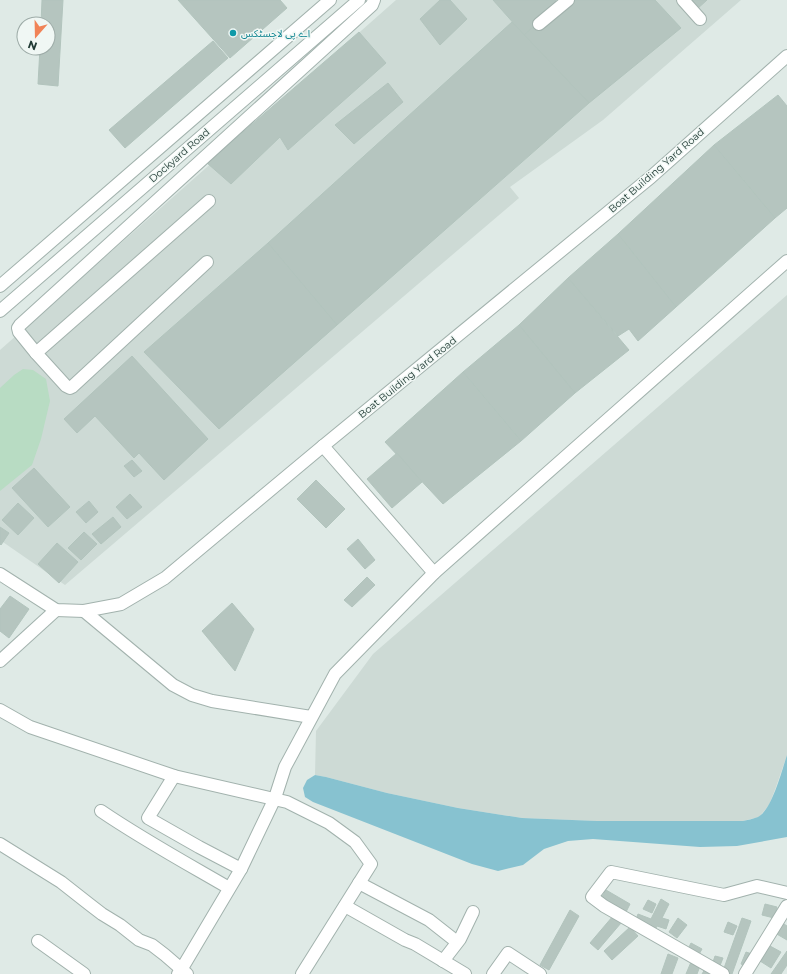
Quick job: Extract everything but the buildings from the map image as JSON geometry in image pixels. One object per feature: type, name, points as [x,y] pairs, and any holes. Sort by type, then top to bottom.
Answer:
[{"type":"street","name":"Dockyard Road","points":[[0,286],[330,0]]},
{"type":"street","name":"Dockyard Road","points":[[0,311],[359,0]]},
{"type":"street","points":[[208,262],[70,388],[66,386],[19,332],[18,328],[20,325],[372,5],[374,0]]},
{"type":"street","points":[[539,24],[568,0]]},
{"type":"street","points":[[683,0],[700,20]]},
{"type":"street","name":"Boat Building Yard Road","points":[[0,574],[56,610],[84,612],[120,604],[165,578],[323,446],[651,177],[787,56]]},
{"type":"street","points":[[36,353],[210,201]]},
{"type":"street","points":[[0,844],[61,882],[88,904],[120,925],[139,940],[152,945],[165,955],[182,973],[241,869],[275,797],[285,767],[335,674],[434,573],[787,261]]},
{"type":"street","points":[[323,446],[434,573]]},
{"type":"street","points":[[0,661],[56,610]]},
{"type":"street","points":[[84,612],[173,685],[192,695],[212,701],[311,717]]},
{"type":"street","points":[[0,710],[30,727],[174,776],[275,797],[329,824],[354,842],[371,864],[302,974]]},
{"type":"street","points":[[174,776],[148,818],[241,869]]},
{"type":"street","points":[[101,811],[156,846],[229,888]]},
{"type":"street","points":[[724,974],[604,906],[592,897],[611,872],[724,895],[757,886],[787,893]]},
{"type":"street","points":[[359,883],[428,920],[457,942]]},
{"type":"street","points":[[345,906],[405,940],[415,944],[465,974]]},
{"type":"street","points":[[745,974],[787,906]]},
{"type":"street","points":[[442,961],[457,942],[473,912]]},
{"type":"street","points":[[38,940],[84,974]]},
{"type":"street","points":[[493,974],[508,953],[540,974]]},
{"type":"shaded area","points":[[396,0],[741,0],[603,120],[510,187],[519,198],[65,585],[0,540],[0,350]]},
{"type":"shaded area","points":[[787,295],[787,755],[769,805],[759,817],[743,821],[597,821],[522,818],[458,808],[387,793],[315,775],[316,731],[373,654]]},
{"type":"green space","points":[[23,369],[33,370],[46,379],[50,401],[41,439],[32,465],[0,491],[0,388]]},
{"type":"water","points":[[787,755],[787,837],[737,846],[700,847],[593,839],[568,841],[544,849],[523,865],[498,871],[472,864],[313,802],[305,797],[303,788],[307,780],[315,775],[387,793],[458,808],[522,818],[597,821],[743,821],[758,817],[768,806],[776,789]]},
{"type":"place","name":"اے پی لاجسٹکس","points":[[233,33]]}]
